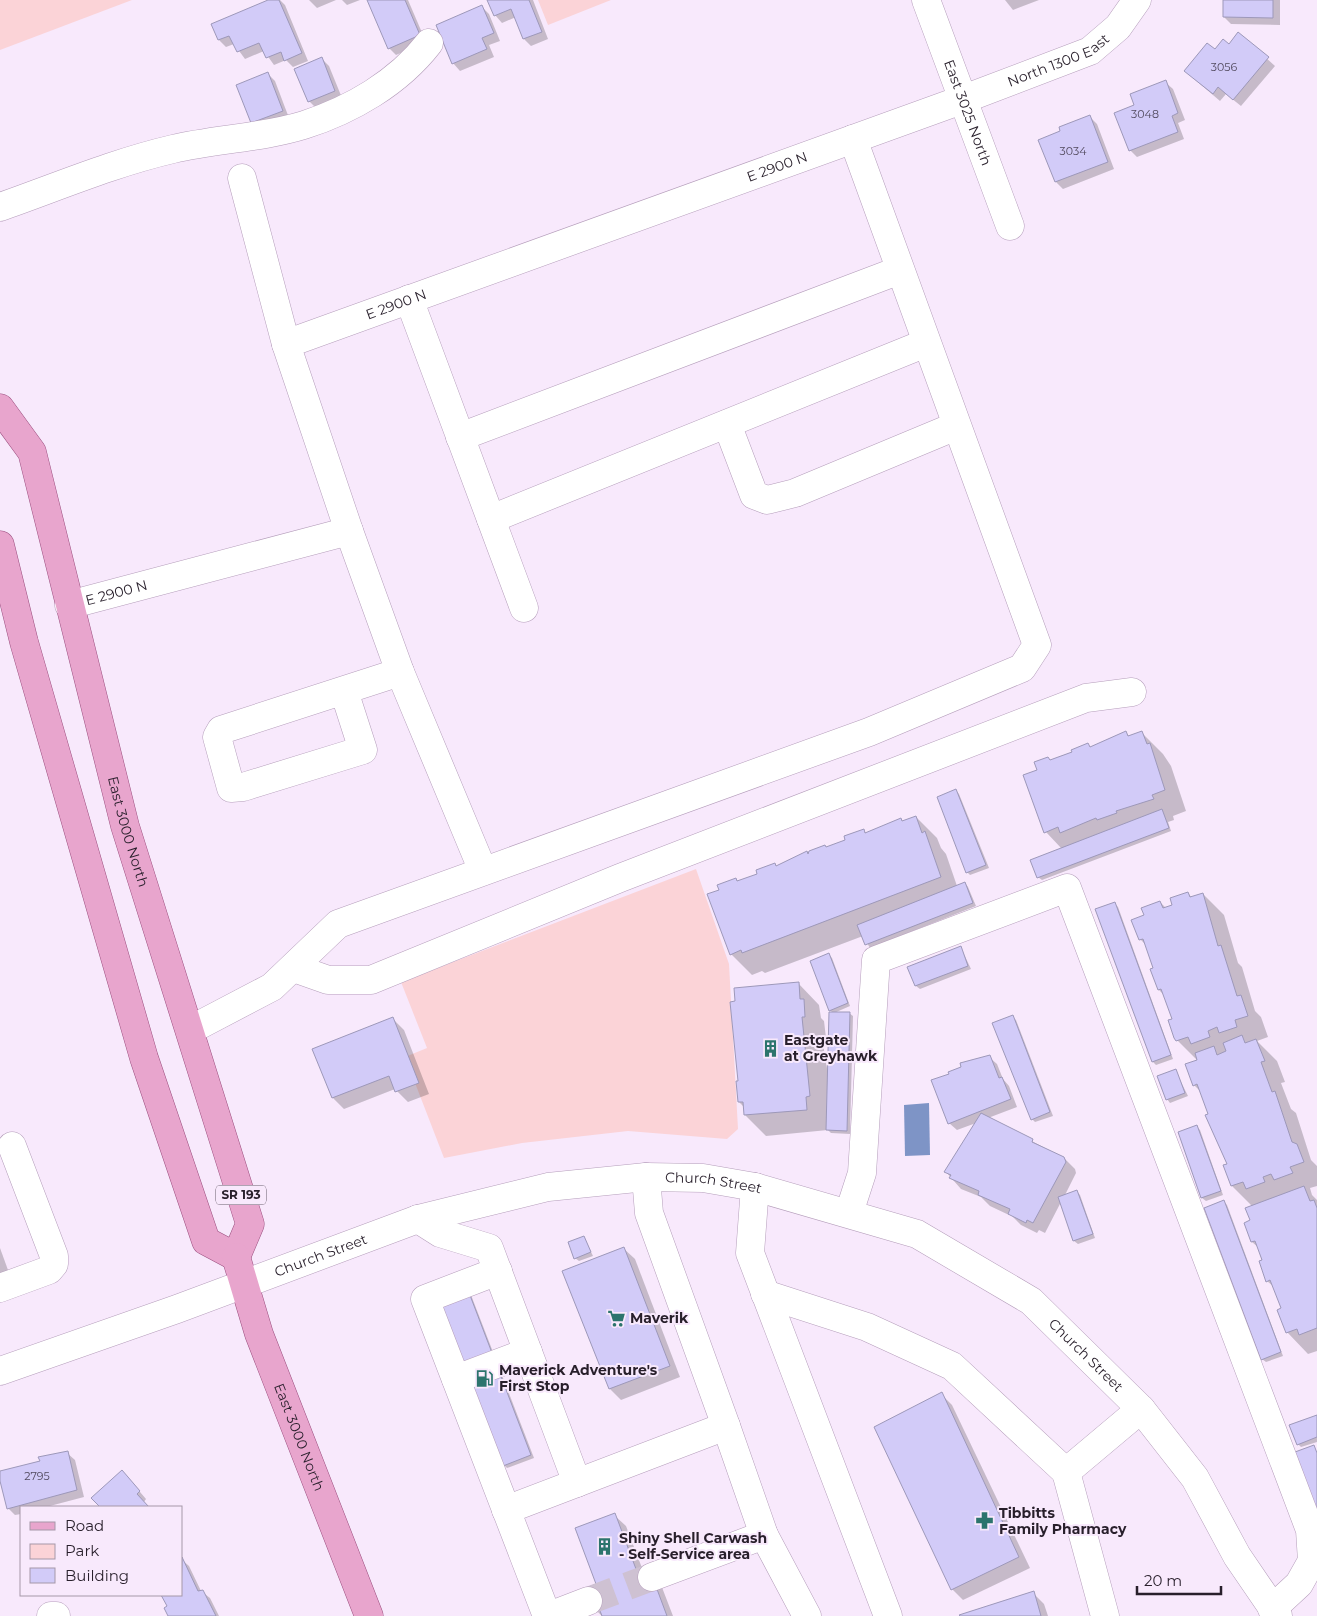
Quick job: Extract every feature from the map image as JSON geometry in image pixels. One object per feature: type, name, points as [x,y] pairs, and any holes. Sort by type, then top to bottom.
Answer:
[{"type":"main road","name":"East 3000 North","points":[[0,408],[32,452],[125,826],[250,1224],[236,1257],[243,1283],[277,1380],[369,1616]]},
{"type":"main road","points":[[0,544],[24,642],[144,1058],[206,1241],[236,1257]]},
{"type":"street","name":"East 3025 North","points":[[926,0],[1010,226]]},
{"type":"street","name":"North 1300 East","points":[[964,99],[1090,51],[1118,27],[1137,0]]},
{"type":"street","points":[[0,207],[76,178],[172,149],[303,125],[358,103],[408,68],[429,43]]},
{"type":"street","name":"E 2900 N","points":[[286,344],[964,99]]},
{"type":"street","points":[[190,1030],[272,987],[338,924],[869,732],[1022,668],[1037,645],[853,139]]},
{"type":"street","points":[[242,178],[286,344],[349,532],[400,672],[483,871]]},
{"type":"street","points":[[460,437],[900,270]]},
{"type":"street","points":[[409,299],[524,608]]},
{"type":"street","points":[[491,519],[926,343]]},
{"type":"street","points":[[727,424],[754,495],[767,500],[795,493],[956,426]]},
{"type":"street","name":"E 2900 N","points":[[69,606],[349,532]]},
{"type":"street","points":[[344,691],[363,750],[243,787],[231,788],[217,737],[221,730],[400,672]]},
{"type":"street","points":[[294,968],[328,980],[371,980],[620,878],[1086,698],[1132,692]]},
{"type":"street","points":[[849,1213],[862,1173],[876,960],[1067,888],[1310,1530],[1312,1561],[1299,1584],[1275,1612]]},
{"type":"street","points":[[0,1288],[49,1270],[54,1264],[54,1256],[12,1146]]},
{"type":"street","points":[[646,1177],[649,1213],[764,1535],[807,1616]]},
{"type":"street","name":"Church Street","points":[[0,1371],[177,1309],[418,1218],[548,1187],[646,1177],[703,1178],[755,1187],[917,1234],[1031,1300],[1141,1409],[1195,1478],[1237,1556],[1275,1612]]},
{"type":"street","points":[[755,1187],[750,1253],[888,1616]]},
{"type":"street","points":[[418,1218],[440,1233],[489,1248],[577,1483]]},
{"type":"street","points":[[498,1271],[425,1299],[548,1616],[588,1601]]},
{"type":"street","points":[[765,1294],[868,1327],[952,1366],[1066,1472],[1104,1616]]},
{"type":"street","points":[[456,1379],[528,1352]]},
{"type":"street","points":[[1066,1472],[1141,1409]]},
{"type":"street","points":[[506,1510],[726,1426]]},
{"type":"street","points":[[652,1577],[764,1535]]},
{"type":"green space","points":[[0,0],[132,0],[0,50]]},
{"type":"green space","points":[[538,0],[611,0],[548,25]]},
{"type":"green space","points":[[696,869],[729,964],[738,1129],[727,1139],[628,1131],[522,1143],[444,1158],[405,1057],[427,1048],[401,982]]},
{"type":"water","points":[[929,1103],[930,1155],[905,1156],[904,1105]]},
{"type":"building","points":[[268,0],[279,0],[302,53],[284,61],[281,52],[266,58],[259,43],[237,52],[229,36],[218,40],[211,24]]},
{"type":"building","points":[[367,0],[405,0],[420,35],[388,49]]},
{"type":"building","points":[[487,0],[529,0],[542,32],[523,39],[511,9],[494,16]]},
{"type":"building","points":[[1223,0],[1273,0],[1273,18],[1223,17]]},
{"type":"building","points":[[482,5],[494,33],[482,38],[487,49],[452,64],[436,25]]},
{"type":"building","points":[[1238,32],[1269,57],[1233,100],[1218,87],[1213,94],[1184,71],[1207,43],[1215,49],[1223,39],[1229,44]]},
{"type":"building","points":[[322,57],[335,91],[308,102],[294,69]]},
{"type":"building","points":[[268,72],[283,111],[251,123],[236,85]]},
{"type":"building","points":[[1166,80],[1178,113],[1172,116],[1178,132],[1129,151],[1114,113],[1134,105],[1130,94]]},
{"type":"building","points":[[1090,115],[1108,162],[1055,182],[1038,140],[1060,131],[1059,127]]},
{"type":"building","points":[[1126,731],[1128,736],[1142,731],[1147,744],[1150,743],[1165,790],[1152,795],[1154,799],[1116,811],[1117,813],[1097,820],[1096,818],[1060,833],[1058,827],[1044,833],[1023,775],[1037,770],[1034,762],[1048,757],[1050,760],[1072,752],[1071,750],[1088,743],[1090,747]]},
{"type":"building","points":[[956,789],[986,865],[966,873],[937,797]]},
{"type":"building","points":[[1162,809],[1169,828],[1037,878],[1030,860]]},
{"type":"building","points":[[916,816],[922,833],[925,831],[941,877],[742,953],[741,950],[730,955],[707,894],[719,890],[717,885],[736,878],[737,881],[757,874],[756,870],[775,863],[776,866],[807,851],[808,854],[809,851],[845,840],[844,836],[864,829],[865,833],[901,818],[902,821]]},
{"type":"building","points":[[965,882],[973,903],[865,945],[857,925]]},
{"type":"building","points":[[1188,892],[1190,897],[1203,893],[1218,946],[1221,945],[1237,996],[1241,995],[1248,1016],[1235,1020],[1237,1027],[1219,1033],[1217,1027],[1208,1031],[1210,1037],[1191,1044],[1188,1037],[1176,1041],[1174,1038],[1168,1020],[1172,1019],[1161,989],[1158,990],[1150,969],[1153,968],[1143,939],[1139,940],[1131,920],[1144,915],[1141,908],[1160,901],[1163,908],[1172,905],[1170,898]]},
{"type":"building","points":[[1115,902],[1171,1055],[1152,1062],[1095,909]]},
{"type":"building","points":[[961,946],[968,966],[915,986],[907,967]]},
{"type":"building","points":[[829,953],[848,1003],[829,1011],[810,961]]},
{"type":"building","name":"Eastgate at Greyhawk","points":[[799,982],[800,999],[804,999],[805,1017],[802,1017],[810,1096],[806,1097],[807,1110],[744,1115],[743,1102],[738,1102],[736,1081],[738,1081],[730,1002],[735,1001],[734,988]]},
{"type":"building","points":[[829,1012],[850,1012],[847,1131],[826,1130]]},
{"type":"building","points":[[1013,1015],[1050,1112],[1031,1120],[992,1023]]},
{"type":"building","points":[[393,1017],[419,1083],[395,1092],[389,1076],[332,1098],[312,1049]]},
{"type":"building","points":[[1242,1035],[1245,1043],[1256,1039],[1265,1061],[1261,1062],[1272,1092],[1275,1091],[1292,1142],[1297,1144],[1304,1162],[1290,1167],[1293,1173],[1274,1180],[1271,1174],[1263,1177],[1265,1182],[1246,1189],[1243,1182],[1231,1186],[1223,1165],[1227,1164],[1205,1115],[1208,1114],[1197,1084],[1193,1086],[1185,1064],[1197,1060],[1195,1053],[1214,1046],[1217,1055],[1226,1051],[1223,1043]]},
{"type":"building","points":[[990,1055],[999,1078],[1002,1077],[1011,1099],[948,1124],[931,1080],[949,1074],[948,1072],[961,1067],[960,1063]]},
{"type":"building","points":[[1176,1069],[1185,1093],[1166,1100],[1157,1076]]},
{"type":"building","points":[[981,1113],[1033,1139],[1032,1142],[1064,1157],[1066,1162],[1033,1223],[1027,1220],[1026,1223],[1008,1214],[1010,1209],[978,1195],[979,1191],[949,1178],[951,1175],[944,1172]]},
{"type":"building","points":[[1197,1125],[1221,1191],[1201,1198],[1178,1132]]},
{"type":"building","points":[[1304,1186],[1310,1201],[1314,1200],[1317,1208],[1317,1328],[1299,1335],[1297,1329],[1286,1333],[1277,1310],[1281,1308],[1270,1280],[1266,1282],[1259,1261],[1262,1260],[1255,1241],[1251,1242],[1244,1223],[1250,1220],[1245,1208]]},
{"type":"building","points":[[1077,1190],[1093,1234],[1073,1241],[1058,1197]]},
{"type":"building","points":[[1224,1200],[1281,1352],[1261,1360],[1204,1208]]},
{"type":"building","points":[[584,1236],[591,1252],[574,1259],[568,1242]]},
{"type":"building","name":"Maverik","points":[[624,1247],[670,1366],[609,1389],[562,1271]]},
{"type":"building","name":"Maverick Adventure's First Stop","points":[[468,1290],[531,1455],[503,1466],[439,1301]]},
{"type":"building","points":[[942,1392],[1019,1557],[951,1590],[874,1427]]},
{"type":"building","points":[[1317,1415],[1317,1437],[1297,1445],[1289,1425]]},
{"type":"building","points":[[1314,1445],[1317,1453],[1317,1512],[1295,1452]]},
{"type":"building","points":[[68,1451],[77,1490],[7,1509],[0,1481],[0,1471],[40,1461],[38,1457]]},
{"type":"building","points":[[122,1470],[140,1491],[137,1494],[148,1506],[99,1506],[91,1498]]},
{"type":"building","name":"Shiny Shell Carwash - Self-Service area","points":[[615,1513],[636,1569],[648,1565],[667,1616],[602,1616],[597,1603],[584,1589],[596,1584],[575,1528]]},
{"type":"building","points":[[182,1557],[198,1591],[203,1590],[216,1616],[168,1616],[164,1608],[167,1606],[162,1596],[182,1596]]},
{"type":"building","points":[[1034,1591],[1041,1616],[959,1615]]},
{"type":"tunnel","points":[[588,1601],[652,1577]]},
{"type":"place","name":"Eastgate at Greyhawk","points":[[770,1048]]},
{"type":"place","name":"Maverik","points":[[616,1318]]},
{"type":"place","name":"Maverick Adventure's First Stop","points":[[485,1378]]},
{"type":"place","name":"Tibbitts Family Pharmacy","points":[[985,1521]]},
{"type":"place","name":"Shiny Shell Carwash - Self-Service area","points":[[605,1546]]}]
